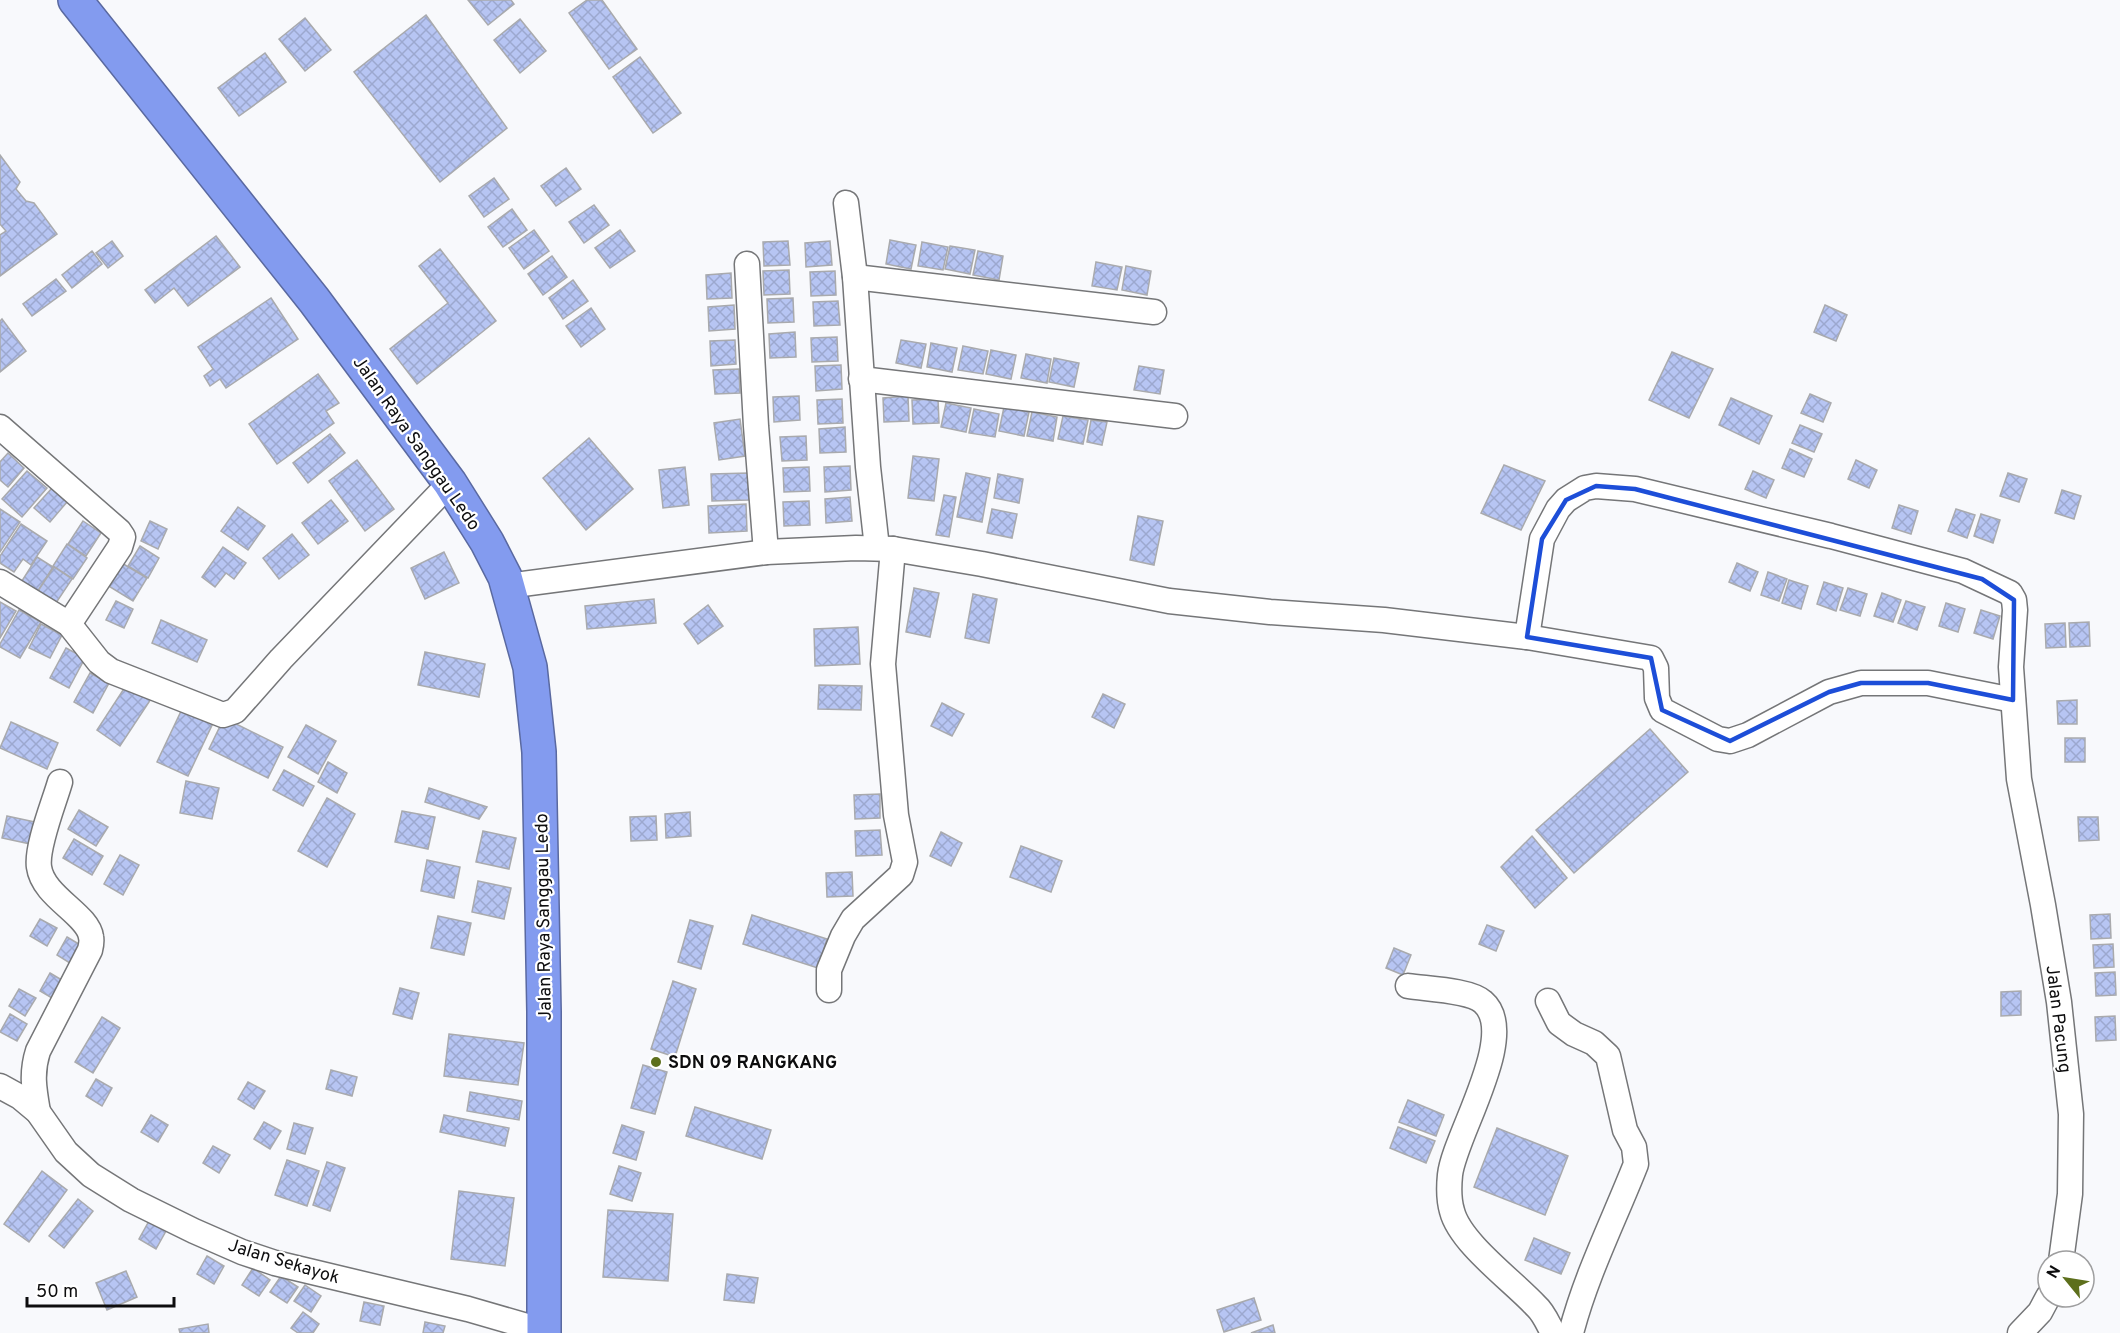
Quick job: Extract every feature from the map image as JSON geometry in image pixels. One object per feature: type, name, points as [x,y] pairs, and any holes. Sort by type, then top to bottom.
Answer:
[{"type":"highway","name":"Jalan Raya Sanggau Ledo","points":[[75,0],[287,266],[450,483],[487,542],[505,577],[530,667],[539,752],[544,1012],[544,1332]]},
{"type":"street","points":[[829,990],[829,970],[843,936],[853,919],[901,875],[905,862],[895,803],[883,664],[885,549],[861,379],[855,277],[846,203]]},
{"type":"street","points":[[747,264],[766,552]]},
{"type":"street","points":[[855,277],[1154,312]]},
{"type":"street","points":[[861,379],[1175,416]]},
{"type":"street","points":[[0,428],[119,531],[123,537],[120,547],[69,624]]},
{"type":"street","points":[[0,582],[69,624],[99,662],[111,671],[223,715],[229,714],[235,711],[281,659],[450,483]]},
{"type":"street","name":"Jalan Pacung","points":[[1527,637],[1539,550],[1558,509],[1575,493],[1586,488],[1611,486],[1635,489],[1831,536],[1963,571],[2010,593],[2014,600],[2011,668],[2019,779],[2055,981],[2071,1114],[2070,1194],[2063,1249]]},
{"type":"street","points":[[507,586],[766,552],[885,549],[982,564],[1169,601],[1270,612],[1384,620],[1527,637],[1651,658],[1656,668],[1657,698],[1662,710],[1718,739],[1730,741],[1748,735],[1829,692],[1861,683],[1928,683],[2013,700]]},
{"type":"street","points":[[38,1112],[33,1066],[38,1051],[90,950],[92,936],[84,921],[65,906],[46,885],[39,868],[40,851],[60,782]]},
{"type":"street","points":[[1408,986],[1464,994],[1482,1001],[1492,1012],[1494,1028],[1490,1055],[1479,1097],[1450,1174],[1452,1212],[1467,1239],[1538,1307],[1553,1333]]},
{"type":"street","points":[[1548,1001],[1559,1023],[1574,1034],[1594,1043],[1608,1056],[1625,1130],[1634,1147],[1636,1164],[1588,1278],[1571,1333]]},
{"type":"street","name":"Jalan Sekayok","points":[[0,1086],[20,1097],[38,1112],[66,1152],[91,1175],[131,1200],[242,1252],[275,1263],[468,1309],[544,1332]]},
{"type":"street","points":[[2020,1333],[2042,1309]]},
{"type":"highlighted area","points":[[1596,486],[1635,489],[1982,579],[2014,600],[2013,700],[1928,683],[1861,683],[1829,692],[1730,741],[1662,710],[1651,658],[1527,637],[1542,539],[1566,500]]},
{"type":"building","points":[[468,0],[511,0],[514,4],[488,25]]},
{"type":"building","points":[[587,0],[602,0],[637,49],[609,69],[569,13]]},
{"type":"building","points":[[426,15],[507,128],[440,182],[354,72]]},
{"type":"building","points":[[305,18],[331,50],[305,71],[279,39]]},
{"type":"building","points":[[520,19],[546,51],[520,73],[494,40]]},
{"type":"building","points":[[265,53],[286,82],[239,116],[218,88]]},
{"type":"building","points":[[640,57],[681,113],[653,133],[613,77]]},
{"type":"building","points":[[0,155],[20,182],[16,189],[26,201],[34,203],[57,234],[0,276],[0,235],[6,231],[0,224]]},
{"type":"building","points":[[566,168],[581,189],[556,206],[541,186]]},
{"type":"building","points":[[494,178],[509,199],[484,217],[469,196]]},
{"type":"building","points":[[594,205],[609,225],[584,243],[569,222]]},
{"type":"building","points":[[512,209],[527,230],[503,247],[488,227]]},
{"type":"building","points":[[534,230],[549,251],[524,269],[509,248]]},
{"type":"building","points":[[620,230],[635,251],[610,268],[595,248]]},
{"type":"building","points":[[216,236],[240,267],[188,306],[174,288],[155,303],[145,290]]},
{"type":"building","points":[[890,240],[916,245],[911,269],[886,264]]},
{"type":"building","points":[[112,241],[123,256],[108,268],[96,253]]},
{"type":"building","points":[[788,241],[790,265],[764,266],[763,242]]},
{"type":"building","points":[[830,241],[832,265],[806,267],[805,243]]},
{"type":"building","points":[[922,242],[948,247],[943,270],[918,266]]},
{"type":"building","points":[[950,246],[975,250],[970,274],[945,269]]},
{"type":"building","points":[[440,249],[496,321],[417,384],[390,349],[448,303],[419,266]]},
{"type":"building","points":[[92,251],[102,264],[72,288],[62,275]]},
{"type":"building","points":[[978,251],[1003,256],[999,280],[973,275]]},
{"type":"building","points":[[552,256],[567,277],[543,295],[528,274]]},
{"type":"building","points":[[1096,262],[1122,267],[1117,290],[1092,286]]},
{"type":"building","points":[[1126,266],[1151,271],[1147,295],[1122,290]]},
{"type":"building","points":[[789,270],[790,294],[764,295],[763,271]]},
{"type":"building","points":[[835,271],[836,295],[811,296],[810,272]]},
{"type":"building","points":[[731,273],[732,298],[707,299],[706,275]]},
{"type":"building","points":[[56,279],[66,291],[32,316],[23,304]]},
{"type":"building","points":[[573,280],[588,301],[563,319],[549,298]]},
{"type":"building","points":[[271,298],[298,339],[226,388],[220,379],[210,386],[204,376],[213,369],[198,347]]},
{"type":"building","points":[[793,298],[794,322],[768,323],[767,299]]},
{"type":"building","points":[[838,301],[840,325],[814,326],[813,302]]},
{"type":"building","points":[[734,305],[735,329],[709,331],[708,307]]},
{"type":"building","points":[[1825,305],[1847,315],[1836,341],[1814,332]]},
{"type":"building","points":[[591,308],[605,329],[581,347],[566,326]]},
{"type":"building","points":[[2,319],[26,351],[0,372],[0,321]]},
{"type":"building","points":[[795,332],[796,357],[770,358],[769,334]]},
{"type":"building","points":[[837,337],[838,361],[812,362],[811,338]]},
{"type":"building","points":[[735,340],[736,364],[711,366],[710,341]]},
{"type":"building","points":[[901,340],[926,344],[921,368],[896,363]]},
{"type":"building","points":[[931,343],[957,348],[952,372],[927,367]]},
{"type":"building","points":[[963,346],[988,351],[983,374],[958,370]]},
{"type":"building","points":[[991,350],[1016,355],[1011,379],[986,374]]},
{"type":"building","points":[[1672,352],[1713,369],[1689,418],[1649,400]]},
{"type":"building","points":[[1026,354],[1051,359],[1047,383],[1021,378]]},
{"type":"building","points":[[1054,358],[1079,363],[1074,387],[1049,382]]},
{"type":"building","points":[[841,365],[842,389],[816,391],[815,366]]},
{"type":"building","points":[[1139,366],[1164,370],[1160,394],[1134,390]]},
{"type":"building","points":[[739,369],[740,393],[715,394],[713,370]]},
{"type":"building","points":[[318,374],[339,403],[326,411],[334,423],[277,464],[249,424]]},
{"type":"building","points":[[1810,394],[1831,403],[1823,422],[1801,413]]},
{"type":"building","points":[[799,396],[800,420],[774,422],[773,397]]},
{"type":"building","points":[[908,396],[909,421],[884,422],[883,398]]},
{"type":"building","points":[[1731,398],[1772,416],[1759,444],[1719,425]]},
{"type":"building","points":[[842,399],[843,423],[818,424],[817,400]]},
{"type":"building","points":[[938,399],[939,423],[913,424],[912,400]]},
{"type":"building","points":[[946,403],[971,408],[966,432],[941,427]]},
{"type":"building","points":[[1004,407],[1029,412],[1024,436],[999,431]]},
{"type":"building","points":[[974,409],[999,414],[995,437],[969,433]]},
{"type":"building","points":[[1032,412],[1057,417],[1053,441],[1027,436]]},
{"type":"building","points":[[1063,416],[1088,420],[1083,444],[1058,439]]},
{"type":"building","points":[[740,419],[745,456],[719,460],[714,423]]},
{"type":"building","points":[[1091,420],[1107,422],[1102,445],[1087,442]]},
{"type":"building","points":[[1800,425],[1822,434],[1814,452],[1792,443]]},
{"type":"building","points":[[845,427],[846,452],[820,453],[819,429]]},
{"type":"building","points":[[330,434],[345,453],[308,483],[293,463]]},
{"type":"building","points":[[806,436],[807,460],[782,461],[780,437]]},
{"type":"building","points":[[589,438],[633,489],[586,530],[543,478]]},
{"type":"building","points":[[1790,449],[1812,459],[1804,477],[1782,468]]},
{"type":"building","points":[[8,453],[24,468],[8,487],[0,480],[0,462]]},
{"type":"building","points":[[913,456],[939,459],[934,501],[908,498]]},
{"type":"building","points":[[357,460],[394,509],[365,531],[329,481]]},
{"type":"building","points":[[1856,460],[1877,470],[1869,488],[1848,479]]},
{"type":"building","points":[[1504,465],[1545,481],[1521,530],[1481,513]]},
{"type":"building","points":[[850,466],[851,490],[825,492],[824,467]]},
{"type":"building","points":[[685,467],[689,505],[663,508],[659,470]]},
{"type":"building","points":[[809,467],[810,491],[784,492],[783,468]]},
{"type":"building","points":[[27,471],[47,488],[22,517],[2,499]]},
{"type":"building","points":[[1753,471],[1774,480],[1766,498],[1745,489]]},
{"type":"building","points":[[748,473],[749,500],[712,501],[711,474]]},
{"type":"building","points":[[966,473],[990,478],[982,522],[957,517]]},
{"type":"building","points":[[2008,473],[2027,479],[2019,502],[2000,496]]},
{"type":"building","points":[[998,474],[1023,479],[1019,503],[994,498]]},
{"type":"building","points":[[52,488],[67,502],[50,522],[34,508]]},
{"type":"building","points":[[2062,490],[2081,496],[2074,519],[2055,513]]},
{"type":"building","points":[[944,495],[956,497],[949,537],[936,535]]},
{"type":"building","points":[[850,497],[852,521],[826,523],[825,499]]},
{"type":"building","points":[[331,500],[348,521],[318,544],[302,523]]},
{"type":"building","points":[[809,501],[810,525],[784,526],[783,502]]},
{"type":"building","points":[[746,504],[747,531],[709,533],[708,506]]},
{"type":"building","points":[[1899,505],[1918,511],[1911,534],[1892,528]]},
{"type":"building","points":[[238,507],[265,526],[248,550],[221,531]]},
{"type":"building","points":[[0,509],[20,522],[0,552]]},
{"type":"building","points":[[992,509],[1017,514],[1012,538],[987,533]]},
{"type":"building","points":[[1956,509],[1975,515],[1967,538],[1948,531]]},
{"type":"building","points":[[1981,514],[2000,520],[1993,543],[1974,536]]},
{"type":"building","points":[[1138,516],[1163,521],[1154,565],[1130,560]]},
{"type":"building","points":[[83,521],[101,533],[86,556],[68,544]]},
{"type":"building","points":[[150,521],[167,529],[158,549],[141,541]]},
{"type":"building","points":[[21,524],[47,541],[31,565],[23,559],[14,572],[0,563],[0,556]]},
{"type":"building","points":[[292,534],[309,555],[279,579],[263,558]]},
{"type":"building","points":[[67,544],[87,558],[73,579],[53,566]]},
{"type":"building","points":[[140,546],[159,558],[148,578],[128,566]]},
{"type":"building","points":[[223,547],[246,563],[234,579],[226,573],[215,587],[202,577]]},
{"type":"building","points":[[444,552],[459,583],[425,599],[411,568]]},
{"type":"building","points":[[37,557],[53,567],[36,594],[20,584]]},
{"type":"building","points":[[115,559],[147,578],[133,601],[102,582]]},
{"type":"building","points":[[1737,563],[1758,572],[1750,591],[1729,582]]},
{"type":"building","points":[[54,567],[72,579],[56,603],[38,591]]},
{"type":"building","points":[[1768,572],[1787,579],[1779,601],[1761,595]]},
{"type":"building","points":[[1789,580],[1808,586],[1801,609],[1782,603]]},
{"type":"building","points":[[1824,582],[1843,588],[1836,611],[1817,604]]},
{"type":"building","points":[[914,588],[939,593],[930,637],[906,632]]},
{"type":"building","points":[[1848,588],[1867,594],[1860,616],[1840,610]]},
{"type":"building","points":[[1882,593],[1901,600],[1893,622],[1874,616]]},
{"type":"building","points":[[973,594],[997,599],[989,643],[965,638]]},
{"type":"building","points":[[654,599],[656,623],[587,629],[585,606]]},
{"type":"building","points":[[116,601],[133,609],[124,628],[106,620]]},
{"type":"building","points":[[1906,601],[1925,607],[1917,630],[1898,623]]},
{"type":"building","points":[[0,602],[16,611],[0,638]]},
{"type":"building","points":[[1946,603],[1965,609],[1958,632],[1939,626]]},
{"type":"building","points":[[708,605],[723,626],[698,644],[684,624]]},
{"type":"building","points":[[19,610],[41,622],[20,658],[0,647]]},
{"type":"building","points":[[1981,610],[2000,616],[1993,639],[1974,633]]},
{"type":"building","points":[[161,620],[207,640],[197,662],[152,643]]},
{"type":"building","points":[[2089,622],[2090,646],[2070,647],[2069,623]]},
{"type":"building","points":[[2065,623],[2066,647],[2046,648],[2045,624]]},
{"type":"building","points":[[41,624],[62,635],[50,658],[29,648]]},
{"type":"building","points":[[858,627],[860,664],[815,666],[814,629]]},
{"type":"building","points":[[66,648],[85,658],[69,688],[50,678]]},
{"type":"building","points":[[425,652],[485,664],[479,697],[418,685]]},
{"type":"building","points":[[90,673],[109,683],[93,713],[74,702]]},
{"type":"building","points":[[127,684],[151,699],[120,746],[97,730]]},
{"type":"building","points":[[819,685],[862,686],[861,710],[818,709]]},
{"type":"building","points":[[1103,694],[1125,704],[1114,728],[1092,717]]},
{"type":"building","points":[[2077,700],[2077,724],[2058,724],[2057,701]]},
{"type":"building","points":[[942,703],[964,714],[952,736],[931,726]]},
{"type":"building","points":[[183,707],[214,721],[188,776],[157,762]]},
{"type":"building","points":[[224,718],[283,747],[268,778],[209,749]]},
{"type":"building","points":[[11,722],[58,743],[47,769],[0,748]]},
{"type":"building","points":[[306,725],[336,741],[318,774],[288,757]]},
{"type":"building","points":[[1650,729],[1688,772],[1574,873],[1536,830]]},
{"type":"building","points":[[2065,738],[2085,738],[2085,762],[2065,762]]},
{"type":"building","points":[[328,762],[347,773],[337,793],[318,782]]},
{"type":"building","points":[[284,770],[314,786],[303,806],[273,790]]},
{"type":"building","points":[[186,781],[219,788],[212,819],[180,813]]},
{"type":"building","points":[[429,788],[487,807],[479,819],[425,802]]},
{"type":"building","points":[[880,794],[880,818],[855,819],[854,795]]},
{"type":"building","points":[[327,798],[355,814],[327,867],[298,851]]},
{"type":"building","points":[[79,810],[108,827],[96,846],[68,829]]},
{"type":"building","points":[[402,811],[435,817],[428,849],[395,842]]},
{"type":"building","points":[[690,812],[691,836],[666,838],[665,814]]},
{"type":"building","points":[[7,816],[40,823],[35,845],[2,838]]},
{"type":"building","points":[[656,816],[657,840],[631,841],[630,817]]},
{"type":"building","points":[[2078,817],[2098,817],[2099,840],[2079,841]]},
{"type":"building","points":[[880,830],[882,855],[856,856],[855,831]]},
{"type":"building","points":[[483,831],[516,838],[509,869],[476,862]]},
{"type":"building","points":[[941,832],[962,843],[951,866],[930,856]]},
{"type":"building","points":[[1532,836],[1567,878],[1535,908],[1501,867]]},
{"type":"building","points":[[74,839],[103,856],[92,875],[63,858]]},
{"type":"building","points":[[1021,846],[1062,861],[1051,892],[1010,877]]},
{"type":"building","points":[[120,855],[139,865],[123,895],[104,884]]},
{"type":"building","points":[[427,860],[460,867],[454,898],[421,891]]},
{"type":"building","points":[[852,872],[853,896],[827,897],[826,873]]},
{"type":"building","points":[[478,881],[511,888],[504,919],[472,912]]},
{"type":"building","points":[[2110,914],[2111,938],[2091,939],[2090,915]]},
{"type":"building","points":[[752,915],[827,939],[818,968],[743,944]]},
{"type":"building","points":[[438,916],[471,923],[464,955],[431,948]]},
{"type":"building","points":[[40,919],[57,928],[47,946],[30,936]]},
{"type":"building","points":[[690,920],[713,926],[701,969],[678,962]]},
{"type":"building","points":[[1487,925],[1504,931],[1496,951],[1479,944]]},
{"type":"building","points":[[67,937],[84,947],[73,965],[57,955]]},
{"type":"building","points":[[2113,944],[2114,967],[2094,968],[2093,945]]},
{"type":"building","points":[[1394,948],[1411,955],[1403,975],[1386,968]]},
{"type":"building","points":[[2115,972],[2116,995],[2096,996],[2095,973]]},
{"type":"building","points":[[50,973],[67,983],[57,1001],[40,991]]},
{"type":"building","points":[[673,981],[696,989],[675,1057],[651,1049]]},
{"type":"building","points":[[400,988],[419,993],[412,1019],[393,1014]]},
{"type":"building","points":[[19,989],[36,998],[25,1016],[9,1006]]},
{"type":"building","points":[[2021,991],[2021,1015],[2001,1016],[2001,992]]},
{"type":"building","points":[[10,1014],[27,1024],[17,1041],[0,1032]]},
{"type":"building","points":[[2115,1016],[2116,1040],[2096,1041],[2095,1017]]},
{"type":"building","points":[[102,1017],[120,1028],[93,1073],[75,1062]]},
{"type":"building","points":[[449,1034],[524,1043],[518,1085],[444,1076]]},
{"type":"building","points":[[643,1065],[667,1072],[655,1114],[631,1108]]},
{"type":"building","points":[[331,1070],[357,1077],[352,1096],[326,1089]]},
{"type":"building","points":[[96,1079],[112,1088],[102,1106],[86,1096]]},
{"type":"building","points":[[248,1082],[265,1091],[254,1109],[238,1099]]},
{"type":"building","points":[[470,1092],[522,1101],[519,1120],[467,1111]]},
{"type":"building","points":[[1408,1100],[1444,1115],[1436,1136],[1399,1122]]},
{"type":"building","points":[[695,1107],[771,1130],[762,1159],[686,1136]]},
{"type":"building","points":[[151,1115],[168,1125],[158,1142],[141,1132]]},
{"type":"building","points":[[444,1115],[509,1128],[505,1146],[440,1132]]},
{"type":"building","points":[[264,1122],[281,1131],[270,1149],[254,1139]]},
{"type":"building","points":[[294,1123],[313,1128],[305,1154],[287,1149]]},
{"type":"building","points":[[622,1125],[644,1132],[636,1160],[613,1153]]},
{"type":"building","points":[[1398,1127],[1435,1141],[1426,1163],[1390,1148]]},
{"type":"building","points":[[1497,1128],[1568,1156],[1545,1215],[1474,1187]]},
{"type":"building","points":[[213,1146],[230,1155],[219,1173],[203,1163]]},
{"type":"building","points":[[287,1160],[319,1171],[307,1206],[275,1195]]},
{"type":"building","points":[[327,1162],[345,1168],[330,1211],[313,1205]]},
{"type":"building","points":[[619,1166],[641,1173],[632,1201],[610,1194]]},
{"type":"building","points":[[42,1171],[67,1190],[29,1242],[4,1224]]},
{"type":"building","points":[[459,1191],[514,1198],[505,1266],[451,1259]]},
{"type":"building","points":[[78,1199],[93,1211],[64,1248],[49,1236]]},
{"type":"building","points":[[608,1210],[673,1214],[668,1281],[603,1277]]},
{"type":"building","points":[[149,1221],[166,1231],[156,1249],[139,1239]]},
{"type":"building","points":[[1534,1238],[1570,1253],[1561,1274],[1525,1260]]},
{"type":"building","points":[[207,1256],[224,1266],[214,1284],[197,1274]]},
{"type":"building","points":[[253,1268],[270,1280],[259,1296],[242,1285]]},
{"type":"building","points":[[126,1271],[137,1297],[107,1310],[96,1283]]},
{"type":"building","points":[[727,1274],[758,1278],[754,1303],[724,1300]]},
{"type":"building","points":[[281,1276],[298,1287],[287,1303],[270,1292]]},
{"type":"building","points":[[305,1285],[321,1296],[311,1312],[294,1301]]},
{"type":"building","points":[[1254,1298],[1261,1320],[1224,1332],[1217,1310]]},
{"type":"building","points":[[364,1302],[384,1306],[380,1325],[360,1321]]},
{"type":"building","points":[[303,1312],[319,1324],[313,1333],[298,1333],[291,1328]]},
{"type":"building","points":[[425,1322],[445,1326],[443,1333],[423,1333]]},
{"type":"building","points":[[208,1324],[209,1333],[180,1333],[179,1329]]},
{"type":"building","points":[[1273,1325],[1275,1333],[1251,1333]]},
{"type":"place","name":"SDN 09 RANGKANG","points":[[656,1062]]}]
